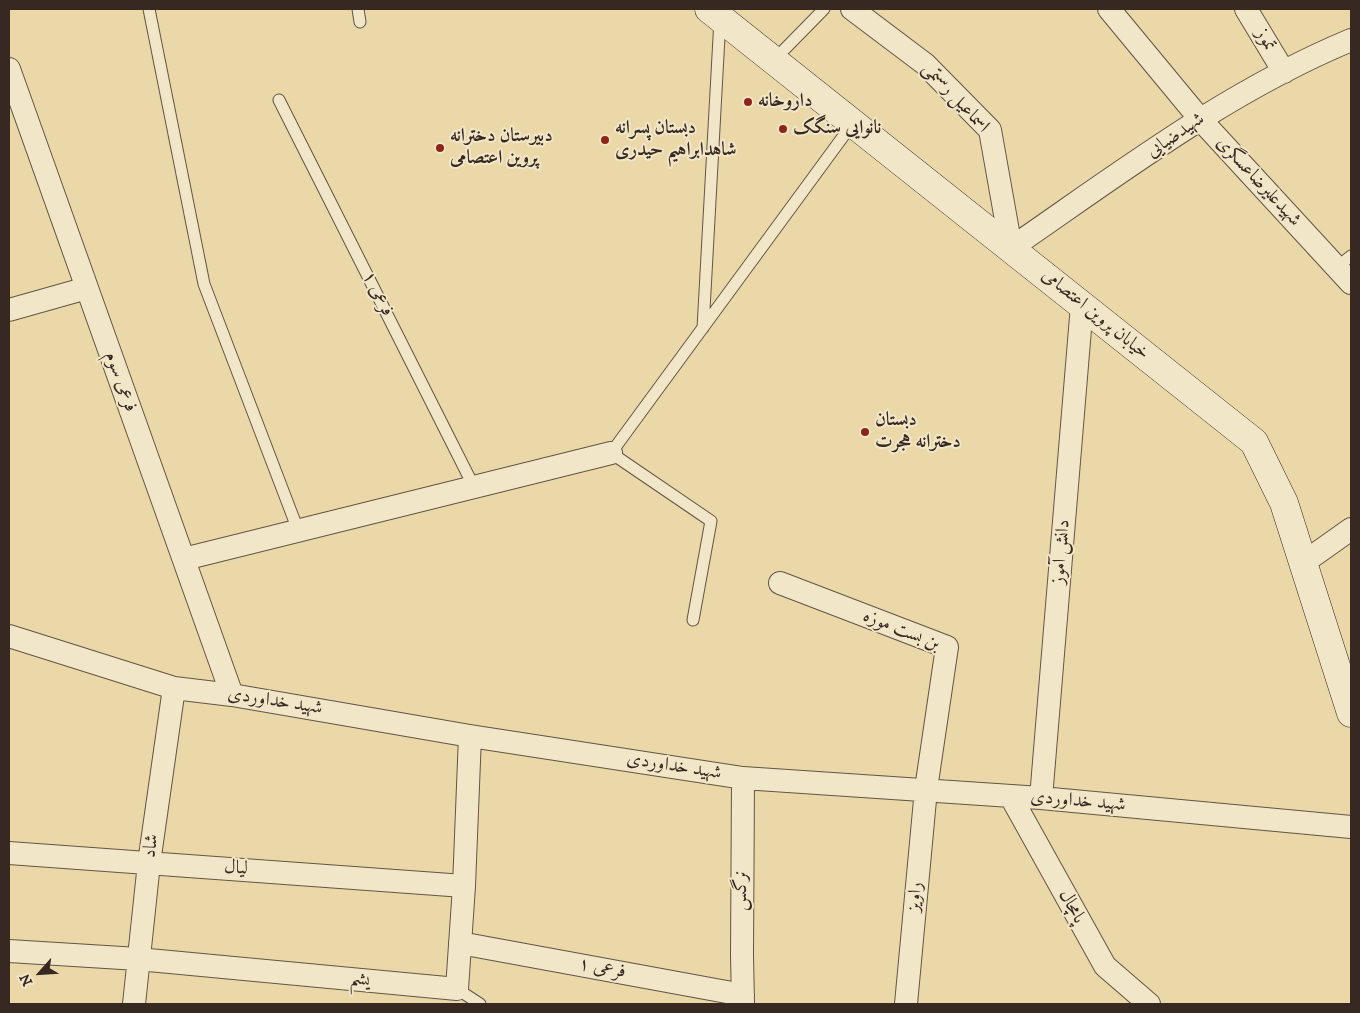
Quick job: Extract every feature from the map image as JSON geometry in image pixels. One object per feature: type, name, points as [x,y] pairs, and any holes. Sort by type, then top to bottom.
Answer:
[{"type":"street","name":"اسماعیل رستمی","points":[[852,9],[925,64],[990,130],[1011,248]]},
{"type":"street","name":"شهیدعلیرضاعسگری","points":[[1109,9],[1200,119],[1346,269]]},
{"type":"street","name":"تموز","points":[[1246,9],[1284,72]]},
{"type":"street","name":"خیابان پروین اعتصامی","points":[[715,13],[1254,442],[1284,503],[1351,713]]},
{"type":"street","name":"شهیدضیایی","points":[[1011,248],[1200,119],[1310,57],[1351,40]]},
{"type":"street","name":"فرعی سوم","points":[[9,69],[232,695]]},
{"type":"street","points":[[9,310],[87,288]]},
{"type":"street","name":"دانش آموز","points":[[1041,798],[1082,305]]},
{"type":"street","points":[[184,559],[611,453]]},
{"type":"street","points":[[1303,563],[1351,529]]},
{"type":"street","name":"بن بست موزه","points":[[780,583],[947,646],[926,789]]},
{"type":"street","name":"شهید خداوردی","points":[[9,636],[174,688],[232,695],[470,736],[742,778],[1041,798],[1351,826]]},
{"type":"street","name":"شاد","points":[[134,1004],[149,863],[174,688]]},
{"type":"street","points":[[457,989],[464,886],[470,736]]},
{"type":"street","name":"نرگس","points":[[742,778],[743,1000]]},
{"type":"street","name":"راویز","points":[[906,1004],[926,789]]},
{"type":"street","name":"پامچال","points":[[1011,797],[1105,966],[1149,1004]]},
{"type":"street","name":"لیال","points":[[9,852],[464,886]]},
{"type":"street","name":"فرعی ۱","points":[[460,943],[743,1000]]},
{"type":"street","name":"یشم","points":[[9,951],[138,959],[457,989]]},
{"type":"lane","points":[[149,9],[204,284],[298,530]]},
{"type":"lane","points":[[358,9],[360,22]]},
{"type":"lane","points":[[774,60],[824,9]]},
{"type":"lane","points":[[703,328],[715,13]]},
{"type":"lane","name":"فرعی ۱","points":[[279,100],[474,487]]},
{"type":"lane","points":[[692,620],[711,522],[611,453],[853,123]]},
{"type":"lane","points":[[457,989],[480,1004]]},
{"type":"place","name":"داروخانه","points":[[748,102]]},
{"type":"place","name":"نانوایی سنگک","points":[[783,129]]},
{"type":"place","name":"دبستان پسرانه شاهدابراهیم حیدری","points":[[605,140]]},
{"type":"place","name":"دبیرستان دخترانه پروین اعتصامی","points":[[440,148]]},
{"type":"place","name":"دبستان دخترانه هجرت","points":[[865,432]]}]
